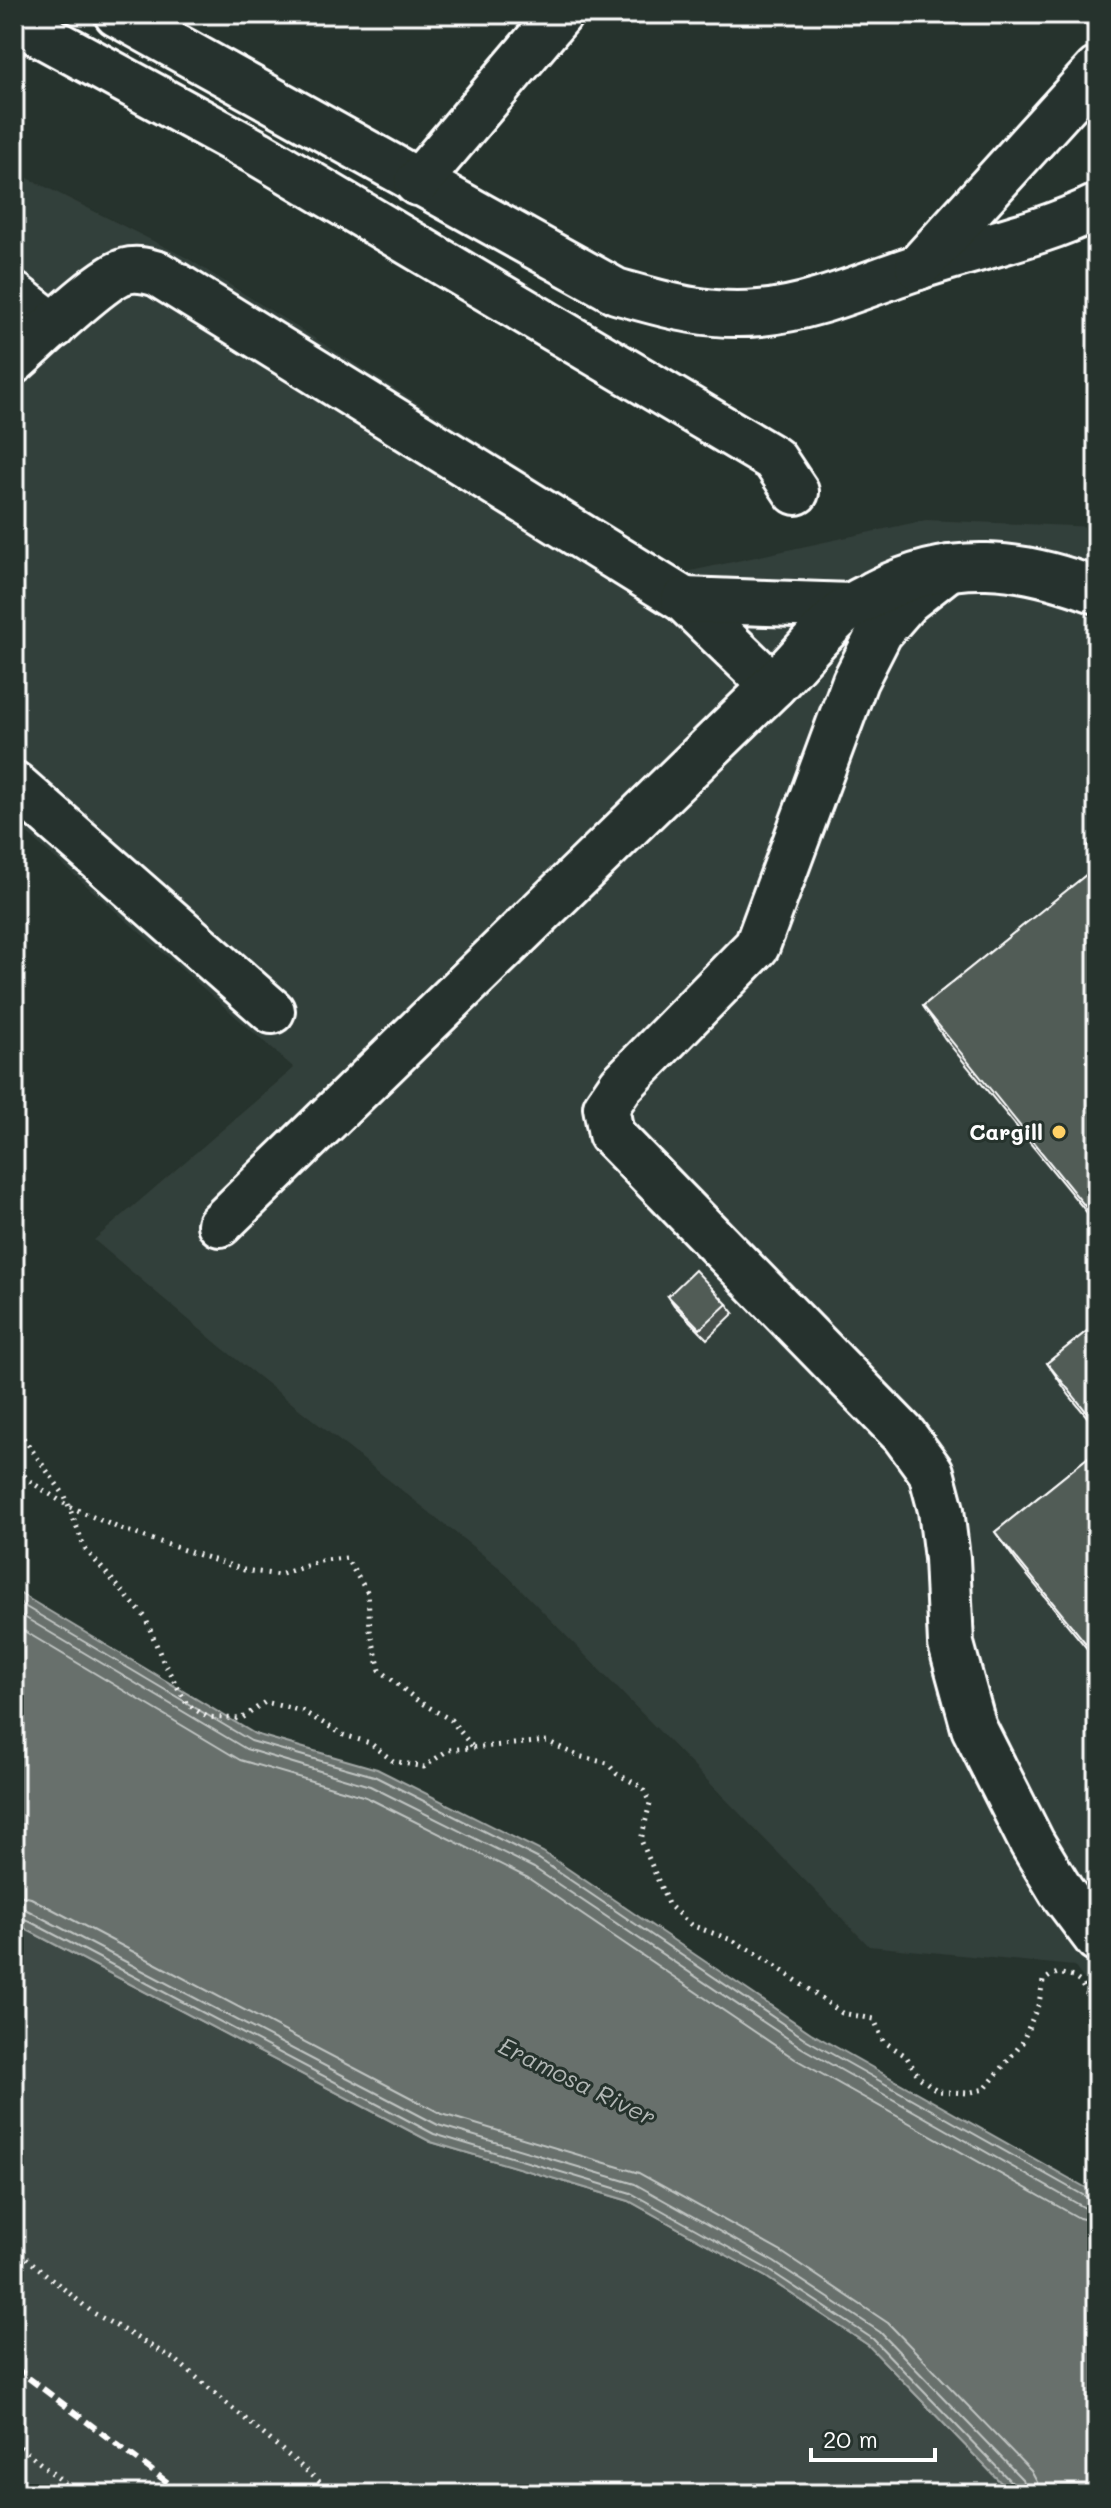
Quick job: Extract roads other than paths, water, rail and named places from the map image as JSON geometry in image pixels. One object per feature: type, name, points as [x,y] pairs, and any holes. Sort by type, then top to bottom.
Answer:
[{"type":"lane","points":[[117,14],[616,291],[690,312],[760,313],[838,296],[918,267],[1059,225],[1097,207]]},
{"type":"lane","points":[[417,183],[560,14]]},
{"type":"lane","points":[[14,20],[258,153],[774,459],[796,492]]},
{"type":"lane","points":[[918,267],[1097,70]]},
{"type":"lane","points":[[14,361],[106,280],[126,271],[158,274],[684,600],[773,686]]},
{"type":"lane","points":[[14,295],[54,326]]},
{"type":"lane","points":[[220,1224],[773,686],[851,606],[907,576],[949,568],[1000,566],[1053,574],[1097,591]]},
{"type":"lane","points":[[949,568],[907,601],[880,632],[855,681],[757,946],[621,1085],[606,1107],[611,1134],[904,1435],[931,1472],[941,1510],[947,1558],[951,1644],[974,1728],[1032,1843],[1061,1891],[1097,1939]]},
{"type":"lane","points":[[684,600],[851,606]]},
{"type":"lane","points":[[14,784],[272,1011]]},
{"type":"water","name":"Eramosa River","points":[[14,1590],[255,1734],[377,1769],[543,1852],[811,2033],[1097,2194],[1097,2494],[1012,2494],[868,2345],[766,2277],[629,2201],[431,2142],[14,1923]]},
{"type":"railway","points":[[14,2367],[183,2494]]},
{"type":"place","name":"Cargill","points":[[1059,1132]]}]
